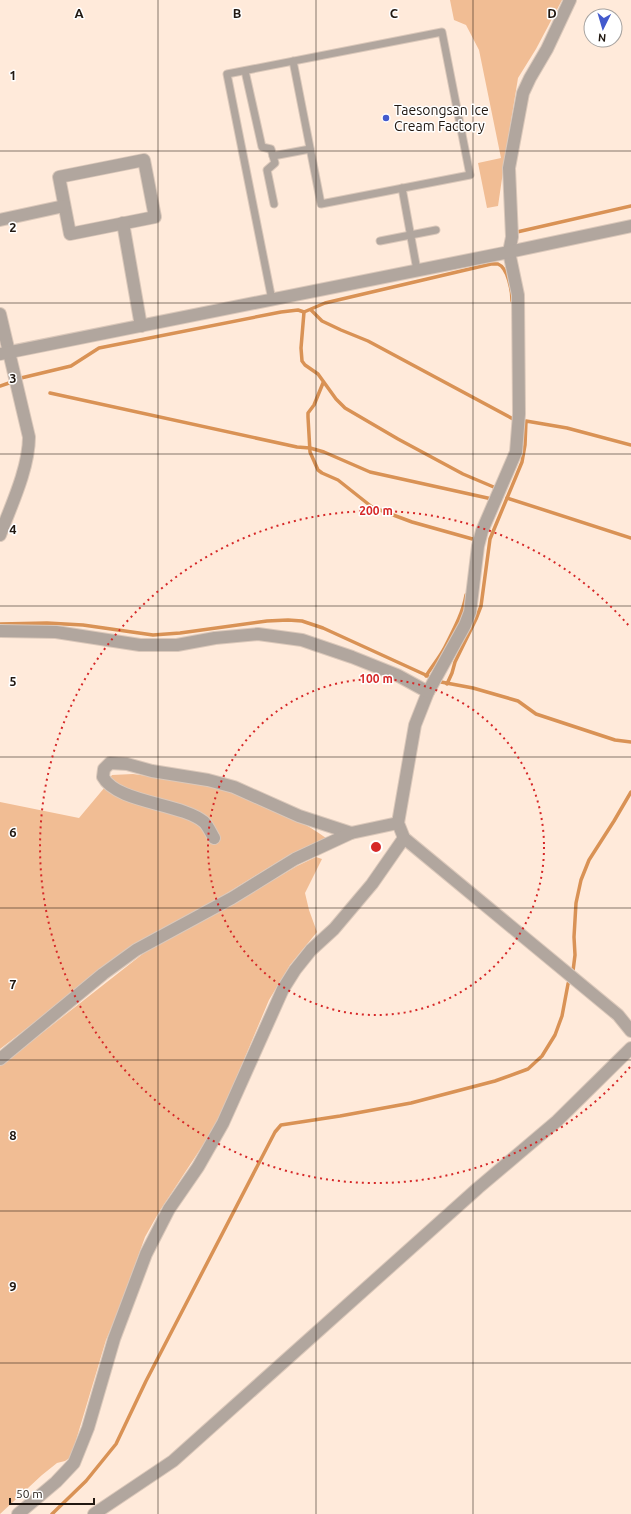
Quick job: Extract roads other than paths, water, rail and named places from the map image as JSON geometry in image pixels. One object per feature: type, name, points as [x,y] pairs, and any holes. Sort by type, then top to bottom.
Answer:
[{"type":"street","points":[[570,0],[547,49],[523,93],[510,168],[512,237],[509,252],[518,295],[519,414],[516,452],[480,538],[470,612],[465,625],[433,684],[415,725],[398,823],[404,838],[618,1015],[631,1031]]},
{"type":"street","points":[[144,160],[156,217],[123,223],[70,234],[59,177],[144,160]]},
{"type":"street","points":[[0,220],[64,206]]},
{"type":"street","points":[[123,223],[141,326]]},
{"type":"street","points":[[4,353],[509,252],[631,226]]},
{"type":"street","points":[[0,314],[4,353],[29,437],[29,450],[17,491],[0,535]]},
{"type":"street","points":[[0,631],[56,632],[140,645],[177,645],[215,638],[258,634],[302,640],[352,657],[397,675],[433,684]]},
{"type":"street","points":[[214,838],[205,823],[193,816],[137,798],[115,789],[102,777],[104,769],[110,763],[116,762],[152,771],[208,780],[234,787],[299,816],[351,833]]},
{"type":"street","points":[[0,1059],[103,974],[136,950],[232,898],[294,859],[351,833],[398,823]]},
{"type":"street","points":[[18,1514],[56,1482],[74,1463],[88,1428],[114,1339],[146,1254],[169,1209],[198,1167],[223,1123],[283,989],[295,970],[311,950],[334,928],[372,884],[404,838]]},
{"type":"street","points":[[618,1015],[631,1018]]},
{"type":"street","points":[[94,1514],[173,1461],[478,1188],[557,1121],[631,1048]]},
{"type":"lane","points":[[272,300],[227,74],[245,71],[293,61],[442,32],[470,175],[321,204],[293,61]]},
{"type":"lane","points":[[245,71],[262,147],[272,149],[275,163],[267,170],[274,204]]},
{"type":"lane","points":[[273,156],[310,149]]},
{"type":"lane","points":[[402,188],[417,270]]},
{"type":"lane","points":[[380,241],[436,230]]},
{"type":"waterway","points":[[517,232],[631,206]]},
{"type":"waterway","points":[[21,378],[71,366],[99,348],[281,312],[298,310],[304,312],[325,303],[491,264],[498,264],[501,266],[507,275],[512,301]]},
{"type":"waterway","points":[[311,310],[322,321],[368,341],[515,420]]},
{"type":"waterway","points":[[304,312],[301,348],[302,361],[305,365],[318,374],[336,399],[345,408],[463,474],[496,488]]},
{"type":"waterway","points":[[0,386],[9,383]]},
{"type":"waterway","points":[[323,383],[314,405],[308,413],[310,452],[318,470],[338,480],[372,507],[412,522],[476,540]]},
{"type":"waterway","points":[[50,393],[297,447],[310,448],[324,452],[370,472],[492,499]]},
{"type":"waterway","points":[[447,684],[455,662],[481,606],[490,539],[522,462],[525,445],[526,421],[567,428],[631,445]]},
{"type":"waterway","points":[[507,498],[631,538]]},
{"type":"waterway","points":[[426,676],[443,651],[451,635],[465,602],[466,595]]},
{"type":"waterway","points":[[0,624],[47,623],[83,625],[153,635],[180,633],[267,621],[302,621],[323,628],[441,682],[473,688],[518,701],[536,714],[615,740],[631,742]]},
{"type":"waterway","points":[[52,1514],[86,1481],[116,1444],[146,1381],[275,1132],[281,1125],[411,1103],[495,1081],[528,1069],[542,1056],[555,1035],[562,1016],[568,984],[573,971],[575,955],[574,937],[576,903],[581,880],[589,860],[631,792]]},
{"type":"place","name":"Taesongsan Ice Cream Factory","points":[[386,118]]}]
